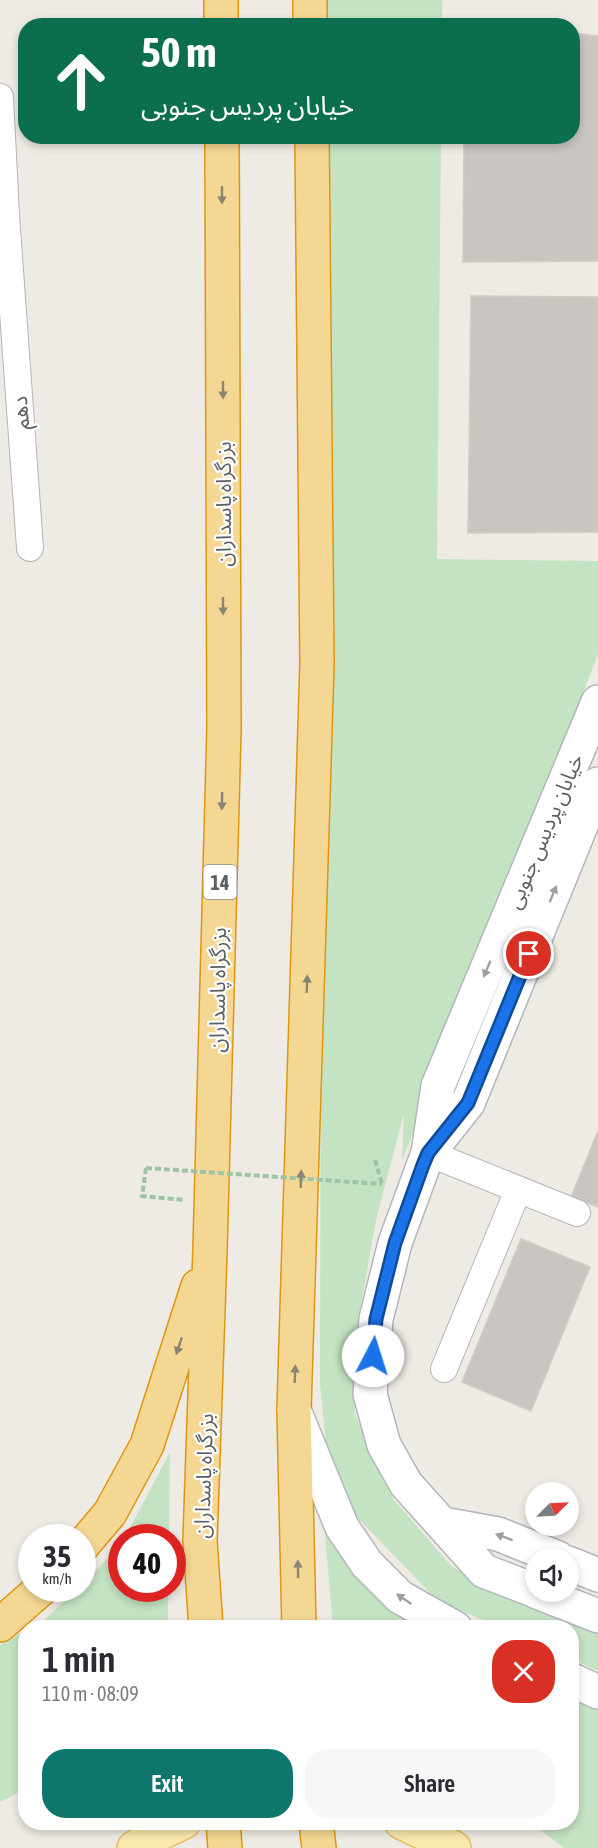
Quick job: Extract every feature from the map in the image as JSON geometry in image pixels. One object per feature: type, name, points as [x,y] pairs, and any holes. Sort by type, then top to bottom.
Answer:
[{"type":"highway","points":[[221,0],[222,18]]},
{"type":"highway","points":[[310,0],[310,18]]},
{"type":"highway","name":"بزرگراه پاسداران","points":[[205,1620],[200,1541],[212,1202],[224,728],[222,144]]},
{"type":"highway","points":[[300,1620],[294,1410],[317,664],[312,144]]},
{"type":"highway","points":[[96,1530],[110,1513],[147,1445],[210,1250]]},
{"type":"highway","points":[[0,1625],[26,1602]]},
{"type":"highway","points":[[224,1830],[225,1848]]},
{"type":"highway","points":[[317,1830],[319,1848]]},
{"type":"main road","points":[[108,1848],[140,1844],[168,1830]]},
{"type":"main road","points":[[417,1830],[454,1848]]},
{"type":"street","name":"دهم","points":[[0,98],[3,215],[30,548]]},
{"type":"street","name":"خیابان پردیس جنوبی","points":[[525,1587],[484,1571],[406,1484],[384,1444],[370,1394],[376,1319],[395,1243],[428,1153],[468,1103],[589,778],[598,702]]},
{"type":"street","points":[[428,1153],[578,1213]]},
{"type":"street","points":[[444,1369],[518,1190]]},
{"type":"street","points":[[294,1410],[342,1527],[367,1564],[400,1597],[441,1620]]},
{"type":"street","points":[[443,1524],[498,1534],[533,1548]]},
{"type":"street","points":[[579,1567],[598,1575]]},
{"type":"street","name":"خیابان پردیس جنوبی","points":[[563,1602],[598,1616]]},
{"type":"street","points":[[579,1683],[598,1692]]},
{"type":"path","points":[[212,1202],[142,1196],[146,1168],[382,1184],[375,1160]]},
{"type":"green space","points":[[324,0],[442,0],[442,18],[323,18]]},
{"type":"green space","points":[[323,144],[441,144],[437,559],[598,561],[598,654],[402,1161],[404,1113],[376,1220],[353,1350],[355,1415],[394,1500],[452,1567],[525,1599],[525,1602],[532,1602],[573,1620],[483,1620],[438,1601],[353,1513],[327,1455],[320,1383]]},
{"type":"green space","points":[[170,1452],[169,1524],[132,1524]]},
{"type":"green space","points":[[324,1523],[420,1620],[332,1620]]},
{"type":"green space","points":[[108,1558],[108,1602],[168,1602],[168,1620],[44,1620],[63,1602],[96,1602],[96,1570]]},
{"type":"green space","points":[[579,1623],[598,1631],[598,1671],[579,1662]]},
{"type":"green space","points":[[18,1635],[18,1793],[0,1802],[0,1645]]},
{"type":"green space","points":[[579,1694],[598,1703],[598,1848],[564,1848],[540,1830],[579,1830]]},
{"type":"building","points":[[580,34],[598,36],[598,261],[463,262],[464,144],[580,144]]},
{"type":"building","points":[[471,296],[598,297],[598,532],[468,533]]},
{"type":"building","points":[[598,1131],[598,1207],[571,1197]]},
{"type":"building","points":[[521,1239],[590,1267],[531,1411],[462,1382]]},
{"type":"route","points":[[373,1356],[376,1319],[395,1243],[423,1165],[428,1153],[468,1103],[529,954]]}]
